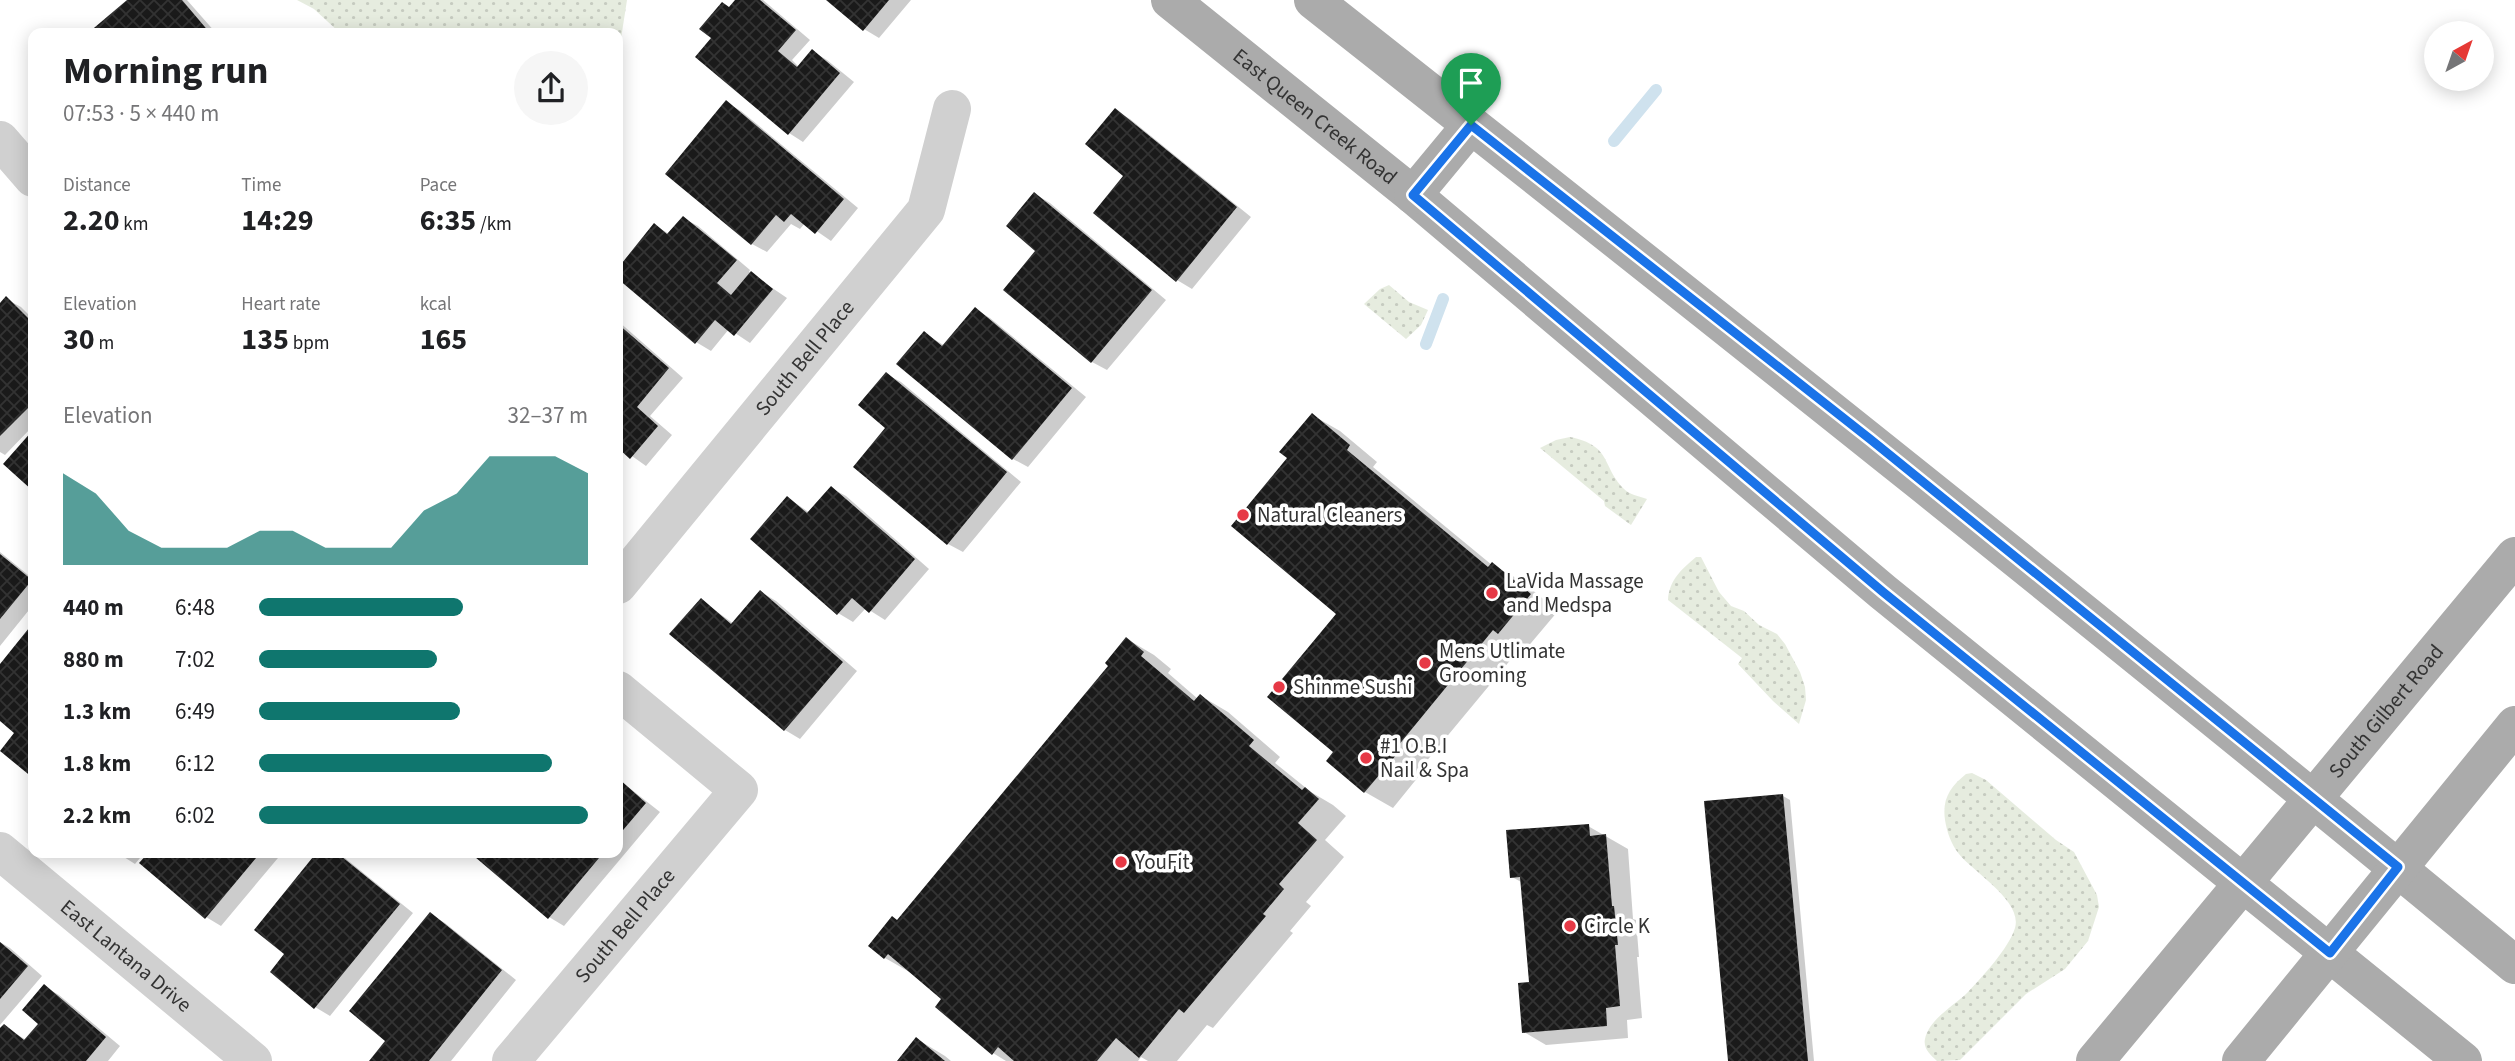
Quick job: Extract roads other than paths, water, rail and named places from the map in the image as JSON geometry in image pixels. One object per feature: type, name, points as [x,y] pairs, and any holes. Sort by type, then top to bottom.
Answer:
[{"type":"main road","name":"East Queen Creek Road","points":[[1170,0],[1413,195],[1883,592],[2463,1061]]},
{"type":"main road","points":[[1312,0],[1870,439],[2314,798],[2515,965]]},
{"type":"main road","points":[[1413,195],[1471,125]]},
{"type":"main road","name":"South Gilbert Road","points":[[2095,1061],[2515,556]]},
{"type":"main road","points":[[2241,1061],[2515,725]]},
{"type":"street","name":"South Bell Place","points":[[623,579],[926,210],[952,109]]},
{"type":"street","points":[[0,140],[28,172]]},
{"type":"street","name":"South Bell Place","points":[[511,1061],[739,790],[623,694]]},
{"type":"street","name":"East Lantana Drive","points":[[0,851],[253,1061]]},
{"type":"waterway","points":[[1614,141],[1656,90]]},
{"type":"waterway","points":[[1426,344],[1443,299]]},
{"type":"place","name":"Natural Cleaners","points":[[1243,515]]},
{"type":"place","name":"LaVida Massage and Medspa","points":[[1492,593]]},
{"type":"place","name":"Mens Utlimate Grooming","points":[[1425,663]]},
{"type":"place","name":"Shinme Sushi","points":[[1279,687]]},
{"type":"place","name":"#1 O.B.I Nail & Spa","points":[[1366,758]]},
{"type":"place","name":"YouFit","points":[[1121,862]]},
{"type":"place","name":"Circle K","points":[[1570,926]]}]
